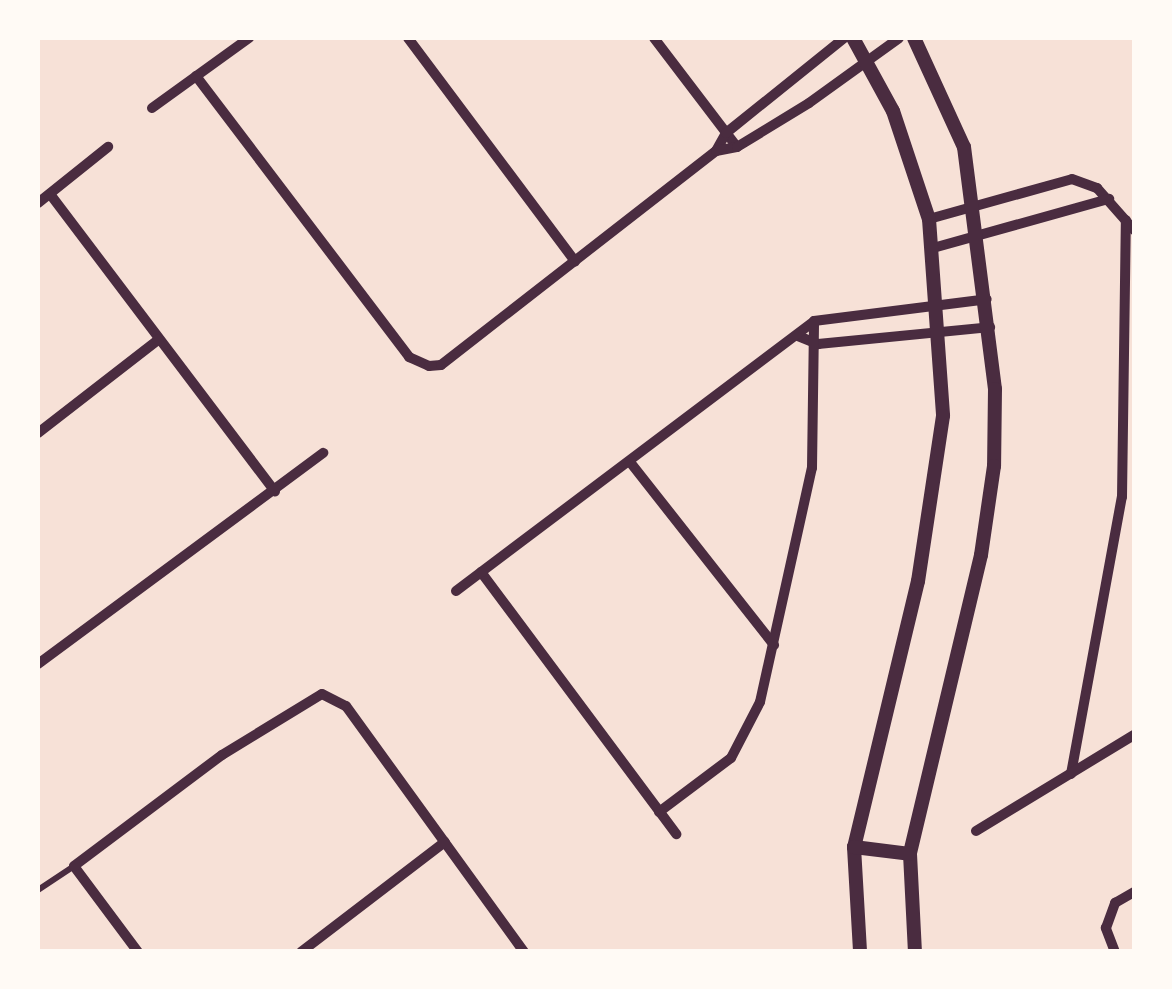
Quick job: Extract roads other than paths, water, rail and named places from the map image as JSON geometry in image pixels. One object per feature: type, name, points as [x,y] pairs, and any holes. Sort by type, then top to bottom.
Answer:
[{"type":"street","points":[[152,108],[249,38]]},
{"type":"street","points":[[408,38],[575,261]]},
{"type":"street","points":[[654,38],[736,147]]},
{"type":"street","points":[[196,76],[419,363],[441,365],[716,150],[726,132],[844,38]]},
{"type":"street","points":[[853,38],[893,111],[929,219],[942,330],[943,416],[935,494],[854,846],[860,952]]},
{"type":"street","points":[[716,150],[736,147],[899,38]]},
{"type":"street","points":[[914,38],[964,147],[976,205],[991,327],[994,466],[981,555],[910,854],[914,952]]},
{"type":"street","points":[[38,203],[108,146]]},
{"type":"street","points":[[929,219],[1072,179],[1109,199],[1134,230]]},
{"type":"street","points":[[50,194],[275,492]]},
{"type":"street","points":[[932,248],[1109,199]]},
{"type":"street","points":[[1071,774],[1122,497],[1126,220]]},
{"type":"street","points":[[456,591],[814,321],[988,299]]},
{"type":"street","points":[[659,812],[716,773],[741,745],[774,645],[812,468],[818,344],[814,321]]},
{"type":"street","points":[[798,336],[818,344],[991,327]]},
{"type":"street","points":[[38,433],[158,339]]},
{"type":"street","points":[[38,664],[323,453]]},
{"type":"street","points":[[630,462],[774,645]]},
{"type":"street","points":[[1122,497],[1134,492]]},
{"type":"street","points":[[481,572],[676,834]]},
{"type":"street","points":[[138,952],[74,866],[300,703],[322,694],[342,701],[524,952]]},
{"type":"street","points":[[976,831],[1134,735]]},
{"type":"street","points":[[301,952],[445,842]]},
{"type":"street","points":[[854,846],[910,854]]},
{"type":"street","points":[[1115,952],[1106,928],[1115,904],[1134,892]]},
{"type":"lane","points":[[38,890],[74,866]]}]
